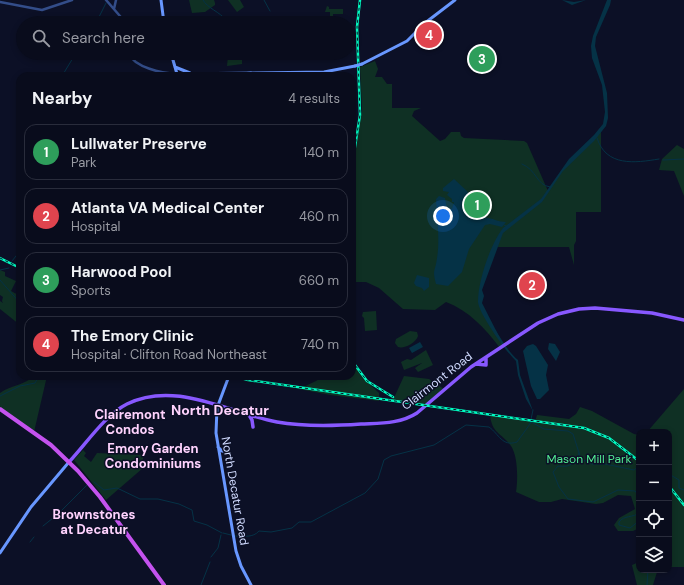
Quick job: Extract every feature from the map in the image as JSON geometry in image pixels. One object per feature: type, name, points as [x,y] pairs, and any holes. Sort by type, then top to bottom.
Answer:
[{"type":"highway","points":[[0,409],[43,439],[69,462],[100,497],[164,585]]},
{"type":"main road","points":[[161,0],[163,16]]},
{"type":"main road","points":[[324,72],[362,64],[406,41],[425,23],[455,0]]},
{"type":"main road","points":[[173,60],[178,72]]},
{"type":"main road","points":[[175,67],[187,72]]},
{"type":"main road","name":"Clairmont Road","points":[[69,462],[104,423],[119,409],[129,403],[145,398],[162,395],[175,395],[287,424],[316,426],[398,421],[410,417],[420,411],[475,364],[549,318],[579,309],[600,308],[647,312],[684,320]]},
{"type":"main road","points":[[475,364],[486,365],[487,356]]},
{"type":"main road","name":"North Decatur Road","points":[[227,380],[218,406],[216,430],[217,445],[236,551],[241,566],[251,585]]},
{"type":"main road","points":[[248,415],[252,420],[253,428]]},
{"type":"main road","points":[[217,445],[222,451],[228,452]]},
{"type":"main road","points":[[0,553],[40,495],[69,462]]},
{"type":"street","points":[[0,2],[41,10],[72,0]]},
{"type":"street","points":[[107,0],[111,2],[116,0],[114,9]]},
{"type":"street","points":[[107,0],[120,16]]},
{"type":"street","points":[[133,60],[138,64],[168,72]]},
{"type":"green space","points":[[189,0],[214,0],[215,5],[205,12],[192,13]]},
{"type":"green space","points":[[228,0],[240,0],[244,7],[237,12]]},
{"type":"green space","points":[[327,6],[329,9],[343,9],[343,14],[333,14],[333,16],[330,16],[330,12],[325,12]]},
{"type":"green space","points":[[228,60],[242,60],[242,64],[227,66]]},
{"type":"green space","points":[[375,61],[378,69],[375,77],[382,77],[387,84],[392,84],[392,108],[421,108],[414,111],[412,116],[440,141],[445,139],[451,132],[460,132],[461,136],[464,138],[524,141],[527,143],[548,191],[563,170],[601,130],[601,212],[576,212],[574,265],[569,247],[495,247],[482,282],[480,304],[504,345],[500,348],[476,321],[454,305],[446,302],[435,310],[403,309],[379,288],[366,282],[356,282],[356,149],[362,110],[360,67]]},
{"type":"green space","points":[[677,145],[684,149],[684,196],[674,171],[659,170],[662,159]]},
{"type":"green space","points":[[0,270],[5,272],[5,276],[16,281],[11,291],[16,294],[16,322],[0,309],[0,301],[3,303],[3,297],[0,295]]},
{"type":"green space","points":[[376,311],[377,330],[365,331],[364,318],[362,316],[363,312]]},
{"type":"green space","points":[[410,331],[417,332],[417,339],[410,345],[398,347],[395,343],[396,339]]},
{"type":"green space","points":[[426,350],[433,365],[418,372],[415,368],[422,363],[404,370],[401,362],[407,359],[411,360]]},
{"type":"green space","points":[[356,367],[362,377],[379,393],[379,401],[330,395],[299,389],[316,381],[356,380]]},
{"type":"green space","points":[[404,376],[429,379],[444,389],[427,405],[393,400]]},
{"type":"green space","points":[[46,380],[34,432],[0,410],[0,393],[26,381]]},
{"type":"green space","name":"Mason Mill Park","points":[[684,389],[684,567],[672,567],[672,429],[650,429]]},
{"type":"green space","name":"Mason Mill Park","points":[[580,407],[592,411],[636,434],[636,530],[633,531],[618,531],[614,525],[619,518],[635,509],[631,496],[618,495],[603,503],[596,504],[562,499],[551,502],[539,502],[516,492],[517,468],[513,450],[508,442],[495,430],[490,415],[535,422],[537,415],[569,419],[576,414]]},
{"type":"green space","points":[[83,450],[86,453],[84,456],[91,462],[97,453],[143,455],[143,468],[106,500],[74,460]]},
{"type":"green space","points":[[636,563],[636,573],[657,573],[653,585],[637,585],[632,565]]},
{"type":"water","points":[[562,0],[574,2],[586,0],[572,5]]},
{"type":"water","points":[[607,0],[611,0],[610,5],[596,37],[595,46],[607,93],[608,118],[606,126],[594,141],[563,171],[542,202],[503,233],[482,290],[484,296],[482,303],[502,341],[518,360],[520,375],[533,411],[526,399],[518,375],[516,361],[494,333],[480,308],[478,302],[480,284],[489,253],[503,228],[541,199],[569,159],[594,135],[603,124],[605,112],[602,85],[592,58],[591,46],[593,36]]},
{"type":"water","points":[[454,179],[468,192],[470,207],[474,213],[482,217],[506,222],[502,227],[490,224],[485,225],[469,249],[462,272],[448,286],[436,284],[434,276],[438,244],[436,199],[439,196],[445,198],[447,210],[452,209],[454,202],[452,202],[452,199],[447,195],[449,192],[443,191],[443,188]]},
{"type":"water","points":[[417,275],[429,278],[429,287],[424,291],[414,283]]},
{"type":"water","points":[[420,342],[423,347],[412,353],[409,348]]},
{"type":"water","points":[[549,343],[555,344],[560,352],[556,361],[548,349]]},
{"type":"water","points":[[533,344],[536,346],[548,365],[546,375],[549,390],[540,399],[537,399],[531,386],[523,351],[527,346]]},
{"type":"waterway","points":[[203,0],[221,16]]},
{"type":"waterway","points":[[264,0],[270,11]]},
{"type":"waterway","points":[[100,16],[106,3]]},
{"type":"waterway","points":[[64,72],[72,60]]},
{"type":"waterway","points":[[597,138],[601,147],[607,154],[622,161],[631,162],[659,159]]},
{"type":"waterway","points":[[663,160],[684,159]]},
{"type":"waterway","points":[[522,164],[531,170],[545,186],[550,187]]},
{"type":"waterway","points":[[12,261],[16,256]]},
{"type":"waterway","points":[[0,270],[9,268]]},
{"type":"waterway","points":[[0,280],[16,298]]},
{"type":"waterway","points":[[0,396],[20,386],[35,383],[37,380]]},
{"type":"waterway","points":[[235,536],[251,536],[259,531],[271,532],[292,528],[299,522],[311,522],[365,493],[378,479],[384,460],[391,456],[434,445],[466,425],[489,427],[504,441],[508,443],[517,442],[530,424],[533,410]]},
{"type":"waterway","points":[[531,422],[544,429],[568,431],[573,434],[581,459],[592,464],[605,464],[634,470],[636,468]]},
{"type":"waterway","points":[[579,453],[572,464],[558,466],[553,472],[559,487],[568,499],[593,502],[618,490],[636,492]]},
{"type":"waterway","points":[[672,476],[679,480],[679,488],[684,490]]},
{"type":"waterway","points":[[94,482],[104,490],[117,488],[140,499],[158,499],[179,504],[192,510],[194,521],[207,525],[222,533]]},
{"type":"waterway","points":[[43,526],[58,514],[87,485]]},
{"type":"waterway","points":[[636,515],[623,518],[619,522],[619,525],[630,528],[636,523]]},
{"type":"waterway","points":[[223,533],[231,535]]},
{"type":"waterway","points":[[211,557],[218,548],[221,535]]},
{"type":"waterway","points":[[30,542],[34,537]]},
{"type":"waterway","points":[[201,585],[210,562]]},
{"type":"waterway","points":[[647,585],[648,573]]},
{"type":"railway","points":[[356,140],[360,115],[357,27],[360,0]]},
{"type":"railway","points":[[0,258],[16,266]]},
{"type":"railway","points":[[356,366],[367,381],[393,397]]},
{"type":"railway","points":[[248,380],[584,428],[609,438],[636,459]]},
{"type":"railway","points":[[672,490],[684,505]]},
{"type":"place","name":"The Emory Clinic","points":[[429,35]]},
{"type":"place","name":"Harwood Pool","points":[[482,59]]},
{"type":"place","name":"Lullwater Preserve","points":[[477,205]]},
{"type":"place","name":"Atlanta VA Medical Center","points":[[532,285]]},
{"type":"district","name":"North Decatur","points":[[220,410]]},
{"type":"district","name":"Clairemont Condos","points":[[130,422]]},
{"type":"district","name":"Emory Garden Condominiums","points":[[153,456]]},
{"type":"district","name":"Brownstones at Decatur","points":[[94,522]]}]
